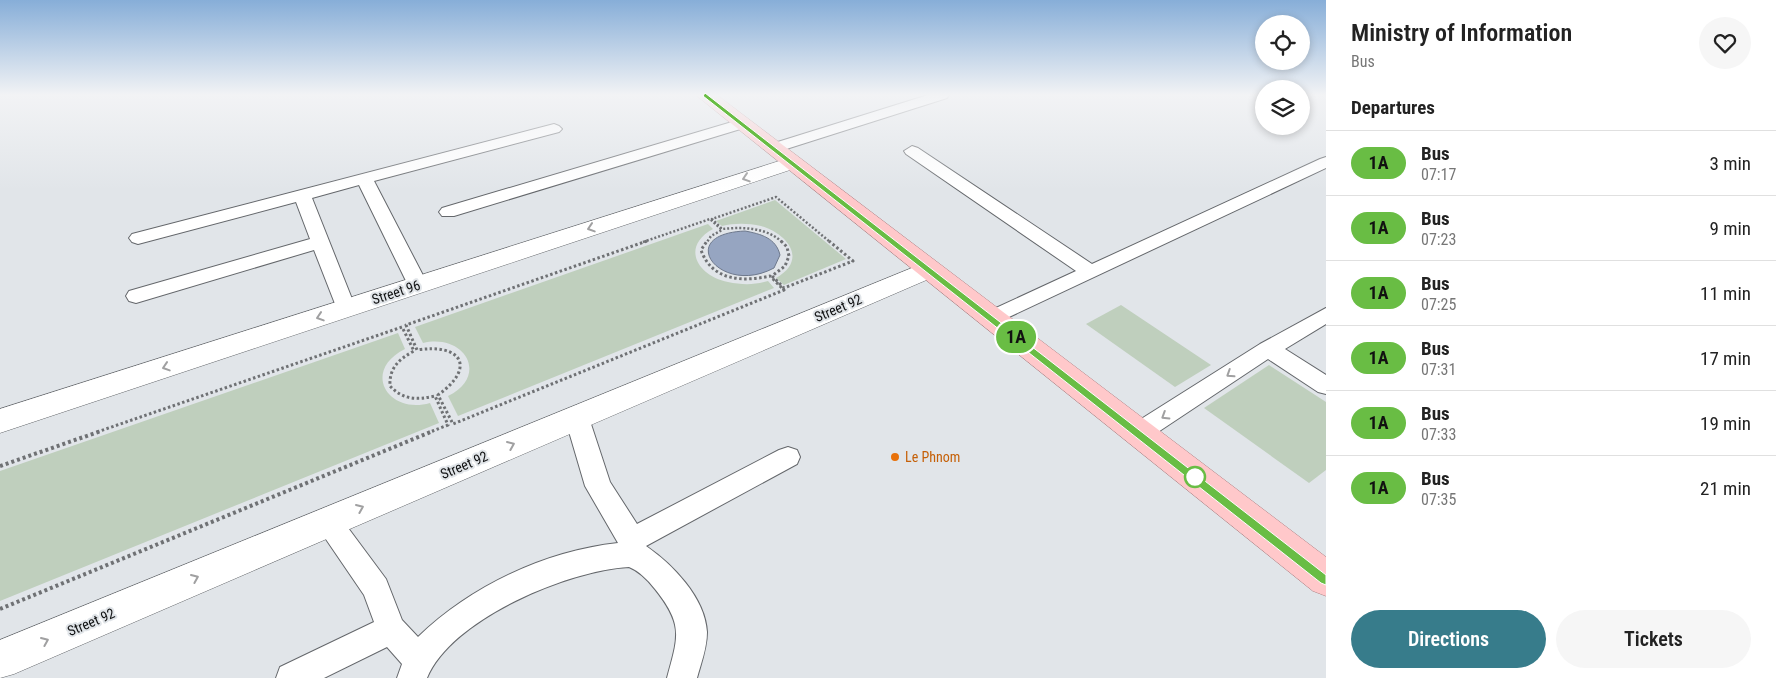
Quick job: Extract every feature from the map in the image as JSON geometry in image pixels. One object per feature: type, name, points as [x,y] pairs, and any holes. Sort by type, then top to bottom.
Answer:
[{"type":"highway","points":[[745,127],[1326,579]]},
{"type":"street","name":"Street 96","points":[[0,421],[418,285],[783,156]]},
{"type":"street","name":"Street 92","points":[[0,660],[929,269]]},
{"type":"lane","points":[[448,212],[733,127]]},
{"type":"lane","points":[[783,156],[860,127]]},
{"type":"lane","points":[[138,238],[554,129]]},
{"type":"lane","points":[[912,151],[1091,272]]},
{"type":"lane","points":[[992,318],[1326,162]]},
{"type":"lane","points":[[364,178],[418,285]]},
{"type":"lane","points":[[302,195],[346,309]]},
{"type":"lane","points":[[136,296],[320,242]]},
{"type":"lane","points":[[1138,433],[1268,349],[1326,315]]},
{"type":"lane","points":[[1268,349],[1326,386]]},
{"type":"lane","points":[[577,418],[598,486],[632,547],[659,571],[690,613],[692,640],[682,678]]},
{"type":"lane","points":[[416,669],[423,652],[445,631],[515,586],[547,572],[632,547],[788,457]]},
{"type":"lane","points":[[328,521],[376,588],[391,629],[416,669]]},
{"type":"lane","points":[[291,678],[391,629]]},
{"type":"path","points":[[776,197],[853,260],[784,288],[772,276],[780,272],[786,264],[788,256],[786,247],[780,239],[758,229],[745,226],[722,229],[712,219],[776,197]]},
{"type":"path","points":[[710,219],[722,230],[711,236],[701,250],[702,258],[708,266],[723,276],[743,280],[770,276],[784,290],[453,424],[438,395],[456,383],[462,367],[460,359],[447,349],[437,347],[417,350],[406,325],[710,219]]},
{"type":"path","points":[[0,466],[402,327],[414,350],[397,361],[391,369],[388,378],[390,386],[395,392],[409,398],[426,399],[435,396],[448,425],[0,609]]},
{"type":"green space","points":[[775,200],[846,259],[784,285],[776,278],[786,271],[791,263],[791,248],[786,241],[771,230],[761,226],[731,224],[722,226],[716,221]]},
{"type":"green space","points":[[708,224],[713,229],[703,236],[697,244],[695,252],[701,267],[708,274],[717,279],[738,284],[768,281],[774,288],[458,416],[448,396],[461,387],[468,377],[469,367],[467,358],[460,350],[450,344],[438,342],[423,343],[415,327]]},
{"type":"green space","points":[[1121,305],[1211,365],[1175,387],[1086,324]]},
{"type":"green space","points":[[398,333],[405,349],[392,358],[384,368],[382,379],[385,389],[392,397],[402,403],[415,405],[430,403],[439,423],[0,601],[0,471]]},
{"type":"green space","points":[[1269,365],[1326,402],[1326,470],[1309,483],[1204,408]]},
{"type":"water","points":[[745,231],[762,235],[775,244],[780,255],[774,268],[754,275],[737,275],[722,270],[712,261],[708,252],[712,242],[723,235]]},
{"type":"bus line","name":"1A","points":[[746,127],[1326,579]]},
{"type":"place","name":"Le Phnom","points":[[895,457]]}]
